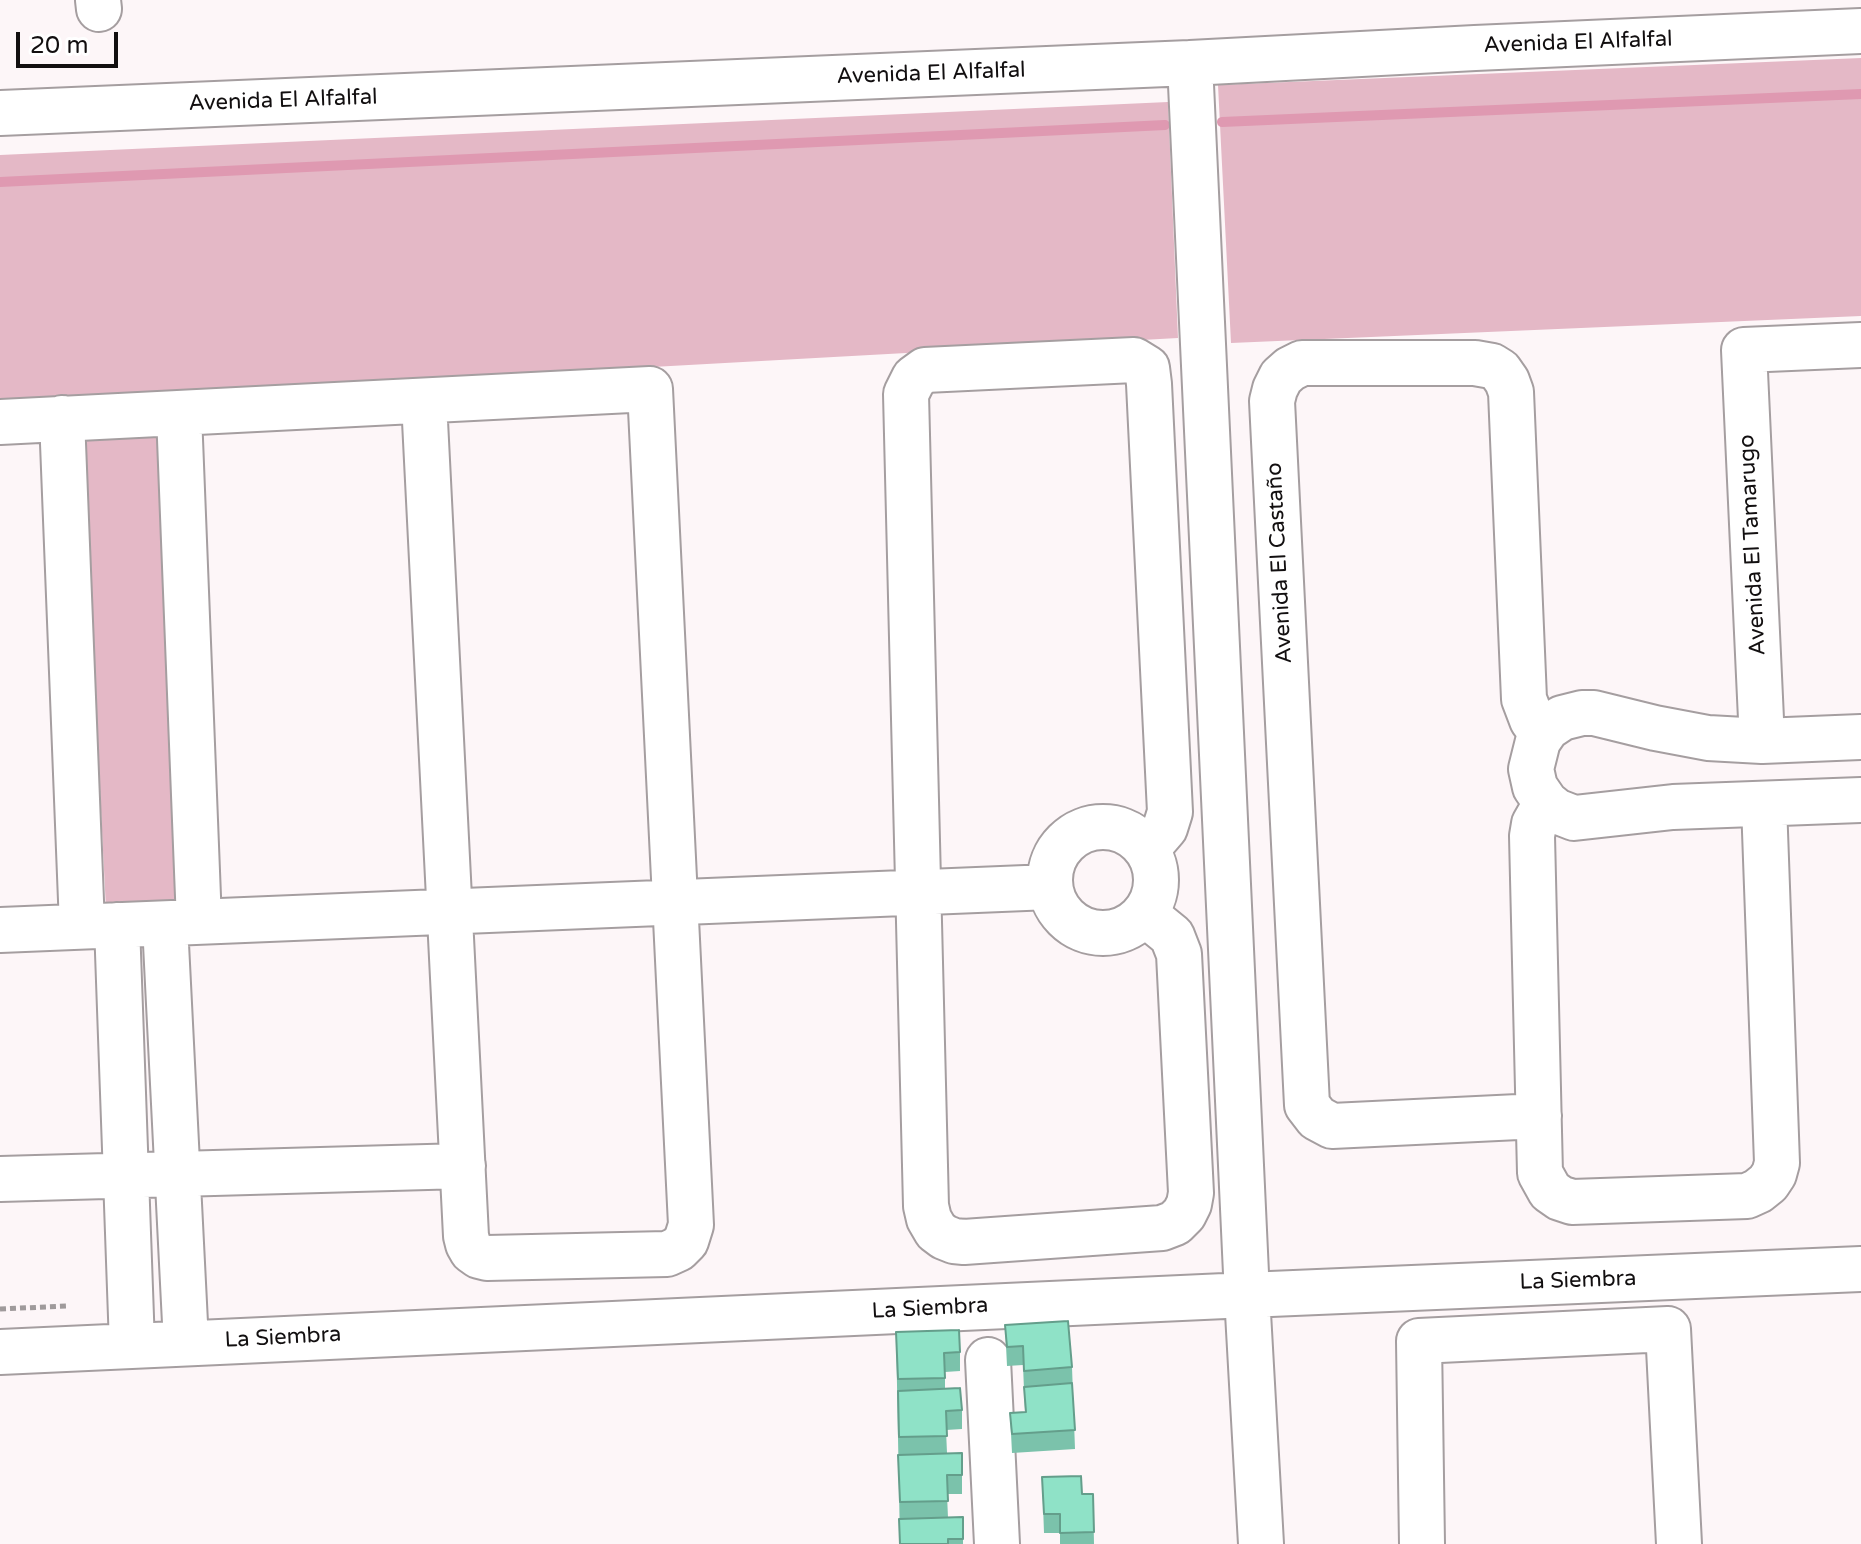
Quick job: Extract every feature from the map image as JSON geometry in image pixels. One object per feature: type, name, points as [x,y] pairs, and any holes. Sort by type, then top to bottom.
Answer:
[{"type":"street","name":"Avenida El Alfalfal","points":[[0,113],[1190,63],[1861,31]]},
{"type":"street","points":[[1190,63],[1261,1544]]},
{"type":"street","name":"Avenida El Tamarugo","points":[[1762,741],[1744,350],[1861,345]]},
{"type":"street","points":[[1145,914],[1172,936],[1179,954],[1191,1193],[1184,1214],[1175,1223],[1162,1228],[964,1242],[944,1237],[929,1219],[926,1206],[906,394],[914,378],[925,370],[1134,360],[1147,368],[1170,812],[1165,828],[1147,849]]},
{"type":"street","name":"Avenida El Castaño","points":[[1539,1116],[1332,1126],[1317,1118],[1307,1105],[1272,401],[1281,377],[1290,369],[1302,363],[1475,363],[1492,366],[1507,381],[1511,392],[1524,699],[1532,720],[1542,734]]},
{"type":"street","points":[[0,422],[650,389],[691,1225],[686,1241],[667,1254],[487,1258],[472,1251],[466,1236],[424,401]]},
{"type":"street","points":[[179,414],[182,923],[177,1175],[186,1343]]},
{"type":"street","points":[[62,418],[100,926],[126,1176],[132,1345]]},
{"type":"street","points":[[1861,737],[1762,741],[1708,738],[1594,713],[1572,715],[1562,718],[1542,734],[1534,750],[1531,769],[1535,787],[1546,803],[1561,813],[1581,818],[1643,809],[1861,800]]},
{"type":"street","points":[[1546,803],[1534,824],[1532,836],[1540,1173],[1550,1191],[1572,1202],[1747,1196],[1768,1183],[1777,1163],[1764,804]]},
{"type":"street","points":[[1102,826],[1120,829],[1135,837],[1147,849],[1155,864],[1157,882],[1154,899],[1145,914],[1132,925],[1116,932],[1099,933],[1082,929],[1067,918],[1056,904],[1050,887],[1051,869],[1057,852],[1069,838],[1085,829],[1102,826]]},
{"type":"street","points":[[0,930],[1050,887]]},
{"type":"street","points":[[0,1179],[463,1166]]},
{"type":"street","name":"La Siembra","points":[[0,1352],[1861,1269]]},
{"type":"street","points":[[1422,1544],[1419,1341],[1668,1329],[1679,1544]]},
{"type":"street","points":[[988,1360],[997,1544]]},
{"type":"shaded area","points":[[1861,58],[1861,316],[1231,343],[1218,85]]},
{"type":"shaded area","points":[[1168,102],[1178,338],[0,403],[0,155]]},
{"type":"shaded area","points":[[160,432],[181,905],[106,909],[82,437]]},
{"type":"building","points":[[1068,1321],[1072,1367],[1024,1371],[1023,1346],[1007,1347],[1005,1325]]},
{"type":"building","points":[[959,1330],[960,1352],[944,1353],[945,1378],[898,1379],[896,1332]]},
{"type":"building","points":[[1072,1383],[1075,1430],[1012,1434],[1010,1413],[1026,1412],[1024,1387]]},
{"type":"building","points":[[960,1388],[962,1410],[946,1411],[947,1436],[899,1437],[898,1391]]},
{"type":"building","points":[[962,1453],[962,1475],[947,1475],[948,1501],[900,1502],[898,1455]]},
{"type":"building","points":[[1081,1476],[1082,1494],[1093,1494],[1094,1532],[1060,1533],[1060,1514],[1044,1514],[1042,1477]]},
{"type":"building","points":[[963,1517],[963,1539],[948,1539],[948,1544],[900,1544],[899,1519]]},
{"type":"waterway","points":[[1222,122],[1861,94]]},
{"type":"waterway","points":[[0,182],[1165,125]]}]
